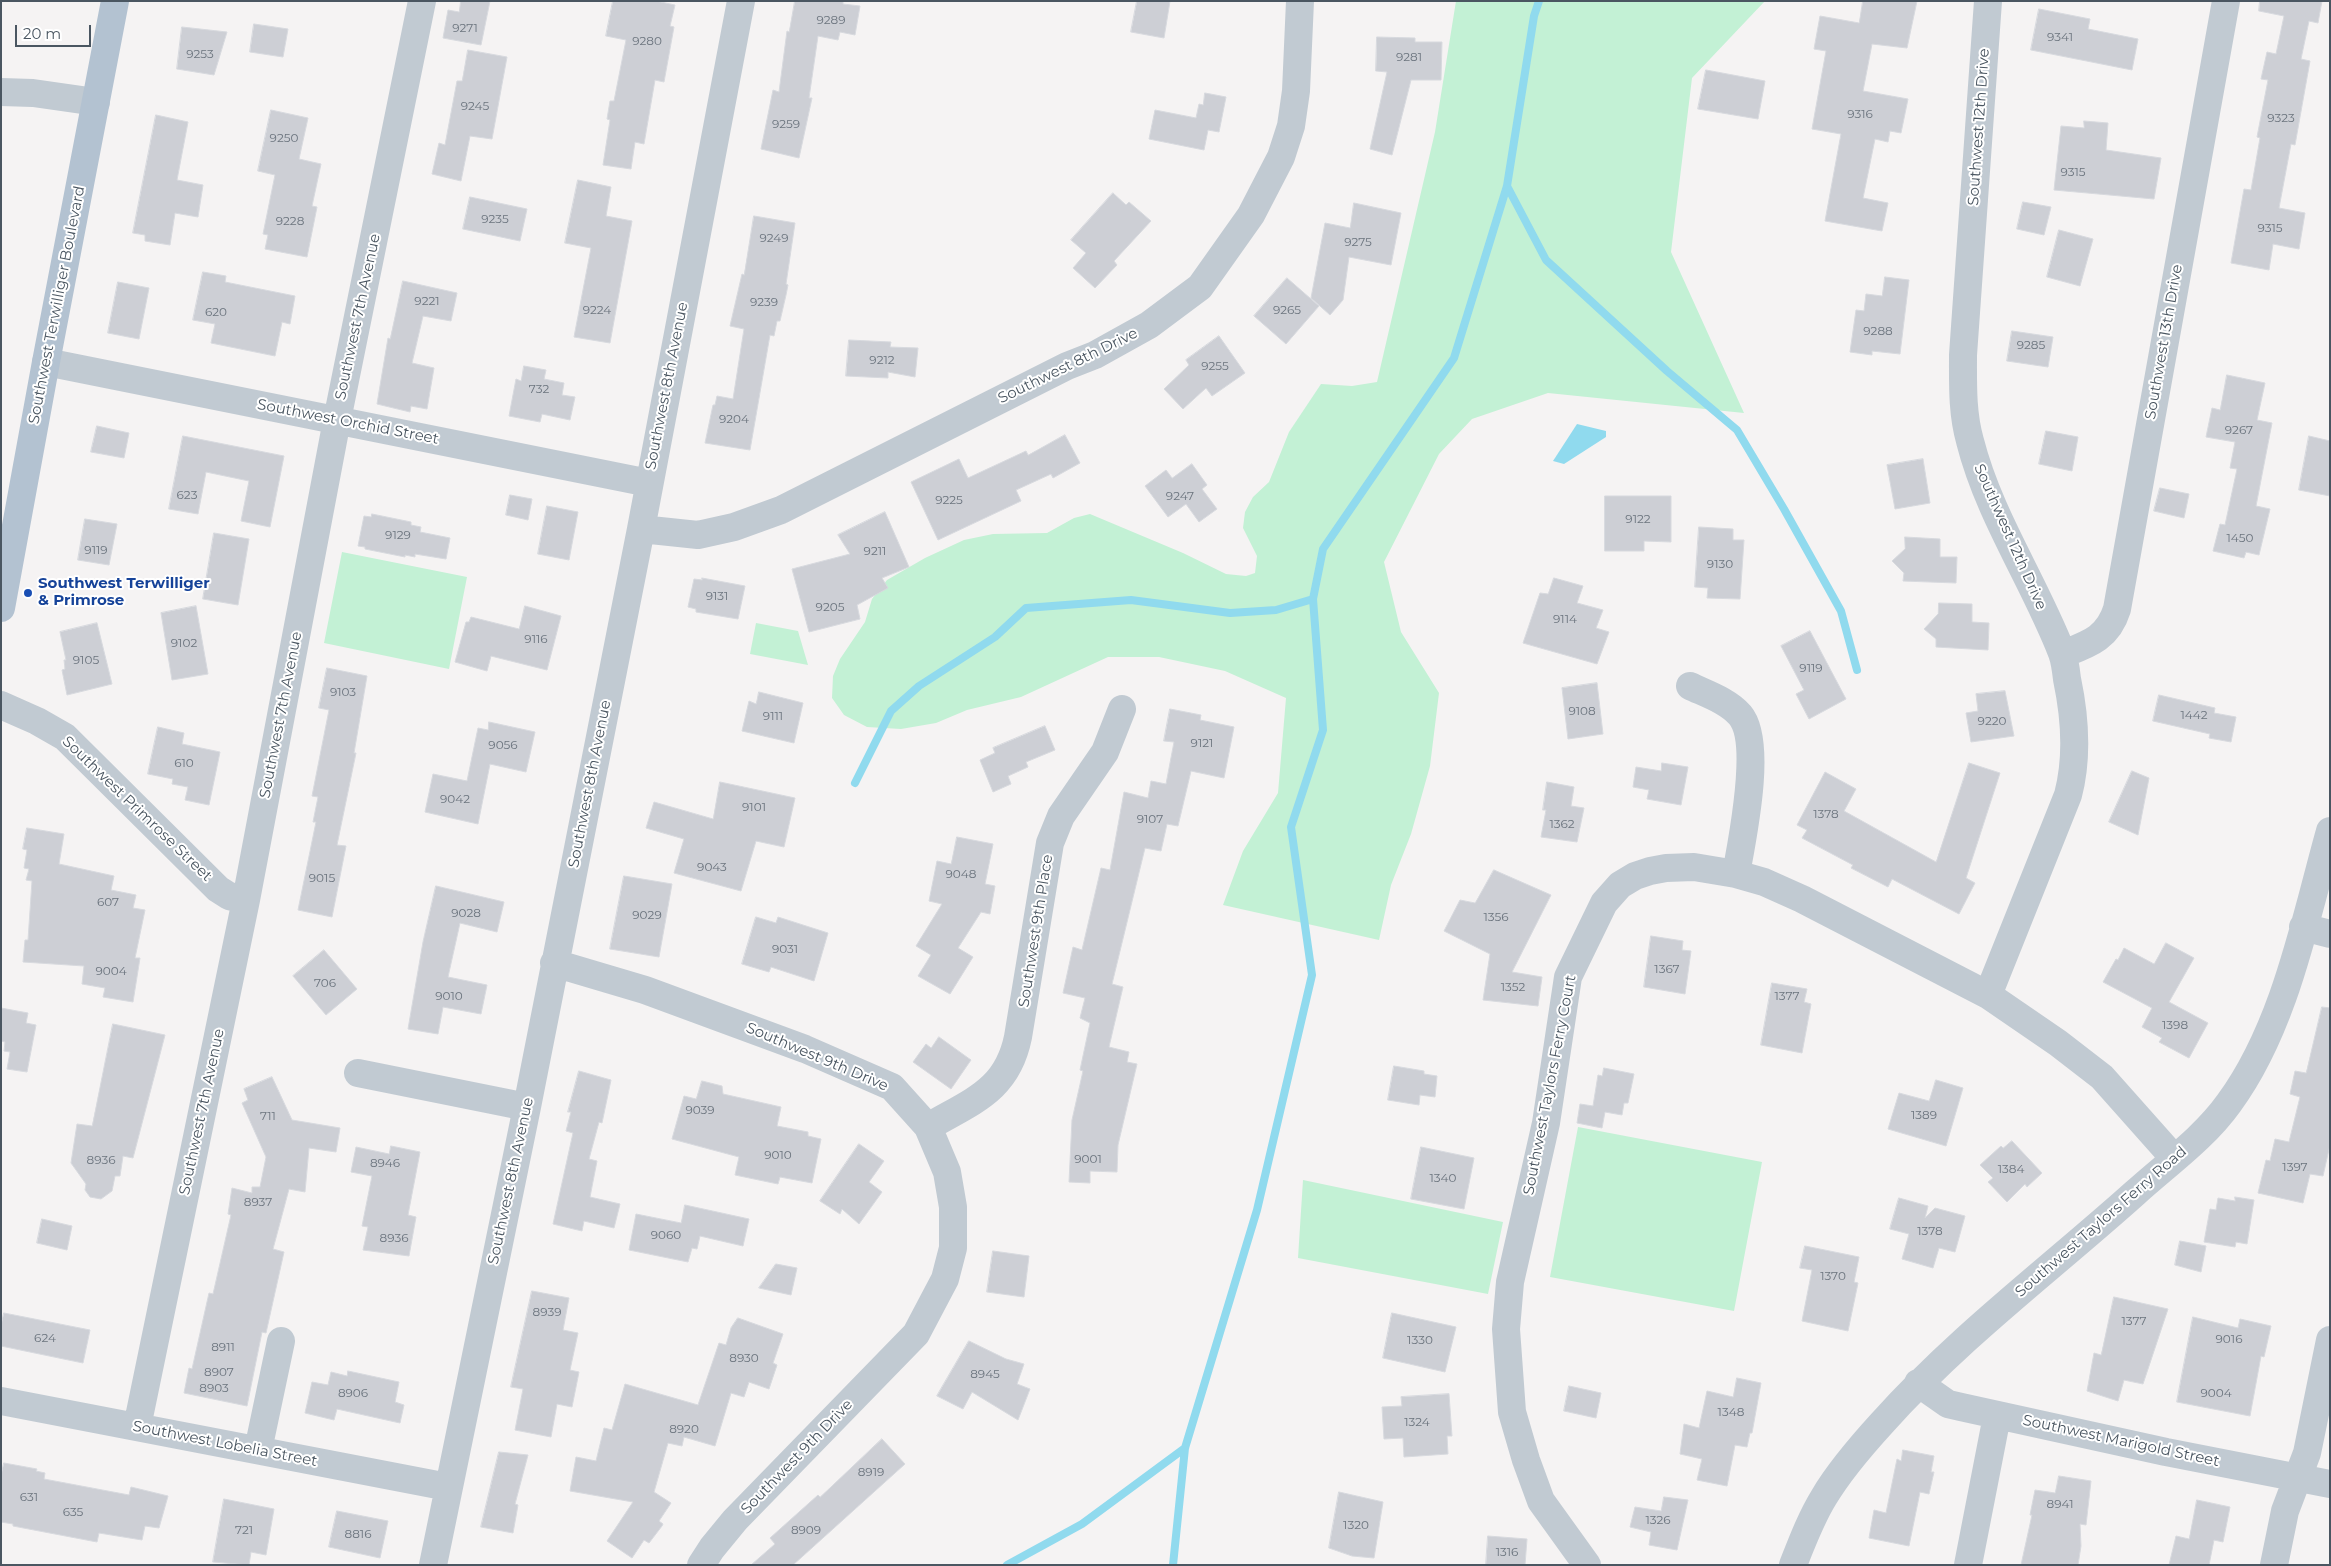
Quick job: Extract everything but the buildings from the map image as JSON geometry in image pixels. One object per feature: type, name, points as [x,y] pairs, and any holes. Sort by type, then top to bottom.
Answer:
[{"type":"main road","name":"Southwest Terwilliger Boulevard","points":[[1,608],[115,1]]},
{"type":"street","name":"Southwest 7th Avenue","points":[[137,1427],[246,900],[337,420],[422,1]]},
{"type":"street","name":"Southwest 8th Avenue","points":[[433,1565],[527,1107],[641,529],[740,1]]},
{"type":"street","name":"Southwest 8th Drive","points":[[641,529],[698,535],[734,527],[781,510],[1067,366],[1095,355],[1149,326],[1200,286],[1251,215],[1281,157],[1291,126],[1296,92],[1300,1]]},
{"type":"street","name":"Southwest 12th Drive","points":[[1988,1],[1963,355],[1963,406],[1969,441],[1981,478],[2063,654],[2073,713],[2073,773],[2064,804],[1988,995]]},
{"type":"street","name":"Southwest 13th Drive","points":[[2063,654],[2087,645],[2108,630],[2117,609],[2226,1]]},
{"type":"street","points":[[1,92],[33,92],[96,102]]},
{"type":"street","name":"Southwest Orchid Street","points":[[46,362],[649,483]]},
{"type":"street","points":[[1690,686],[1726,704],[1739,714],[1746,723],[1749,736],[1750,767],[1744,828],[1736,874]]},
{"type":"street","name":"Southwest Primrose Street","points":[[1,705],[37,721],[65,737],[218,889],[230,896],[246,900]]},
{"type":"street","name":"Southwest 9th Place","points":[[928,1127],[983,1095],[998,1083],[1015,1054],[1053,835],[1061,816],[1106,752],[1122,709]]},
{"type":"street","name":"Southwest Taylors Ferry Road","points":[[1793,1565],[1823,1498],[1838,1476],[1918,1383],[1956,1346],[2092,1232],[2203,1134],[2229,1104],[2248,1074],[2276,1011],[2303,927],[2330,831]]},
{"type":"street","name":"Southwest Taylors Ferry Court","points":[[1587,1565],[1541,1501],[1526,1460],[1512,1412],[1506,1329],[1510,1282],[1546,1123],[1568,977],[1604,903],[1620,885],[1650,871],[1666,868],[1694,867],[1736,874],[1764,882],[1802,899],[1988,995],[2102,1077],[2174,1158]]},
{"type":"street","points":[[2303,927],[2330,934]]},
{"type":"street","name":"Southwest 9th Drive","points":[[554,963],[645,990],[805,1049],[892,1087],[928,1127],[947,1172],[952,1207],[953,1248],[945,1279],[916,1334],[735,1520],[701,1565]]},
{"type":"street","points":[[358,1073],[527,1107]]},
{"type":"street","points":[[2274,1565],[2285,1511],[2306,1453],[2330,1340]]},
{"type":"street","points":[[258,1450],[281,1341]]},
{"type":"street","name":"Southwest Marigold Street","points":[[1918,1383],[1948,1404],[1997,1416],[2330,1484]]},
{"type":"street","name":"Southwest Lobelia Street","points":[[1,1401],[448,1486]]},
{"type":"street","points":[[1968,1565],[1997,1416]]},
{"type":"green space","points":[[1456,1],[1765,1],[1692,78],[1671,252],[1744,413],[1548,393],[1472,419],[1439,454],[1384,562],[1401,632],[1439,693],[1430,766],[1411,834],[1391,885],[1379,940],[1223,905],[1243,851],[1278,793],[1286,698],[1225,671],[1159,657],[1108,657],[1021,697],[967,710],[936,723],[901,729],[867,727],[844,715],[832,698],[833,676],[840,659],[865,622],[872,599],[887,580],[925,558],[964,540],[993,534],[1047,533],[1074,518],[1090,514],[1183,553],[1226,574],[1246,576],[1255,573],[1257,556],[1243,528],[1245,512],[1253,497],[1269,482],[1289,432],[1321,384],[1352,386],[1377,382],[1435,132]]},
{"type":"green space","points":[[342,552],[467,577],[449,669],[324,643]]},
{"type":"green space","points":[[756,623],[798,631],[808,665],[750,654]]},
{"type":"green space","points":[[1578,1127],[1762,1162],[1734,1311],[1550,1277]]},
{"type":"green space","points":[[1303,1180],[1503,1222],[1488,1294],[1298,1258]]},
{"type":"water","points":[[1577,424],[1606,431],[1606,437],[1564,464],[1553,461]]},
{"type":"waterway","points":[[1173,1565],[1185,1448],[1257,1210],[1312,975],[1291,827],[1323,730],[1313,599],[1323,549],[1454,358],[1507,186],[1534,16],[1539,1]]},
{"type":"waterway","points":[[1507,186],[1546,260],[1667,371],[1737,430],[1841,611],[1857,670]]},
{"type":"waterway","points":[[855,783],[891,711],[919,686],[995,637],[1026,608],[1131,600],[1230,613],[1276,610],[1313,599]]},
{"type":"waterway","points":[[1007,1565],[1082,1524],[1185,1448]]},
{"type":"place","name":"Southwest Terwilliger & Primrose","points":[[28,593]]}]
